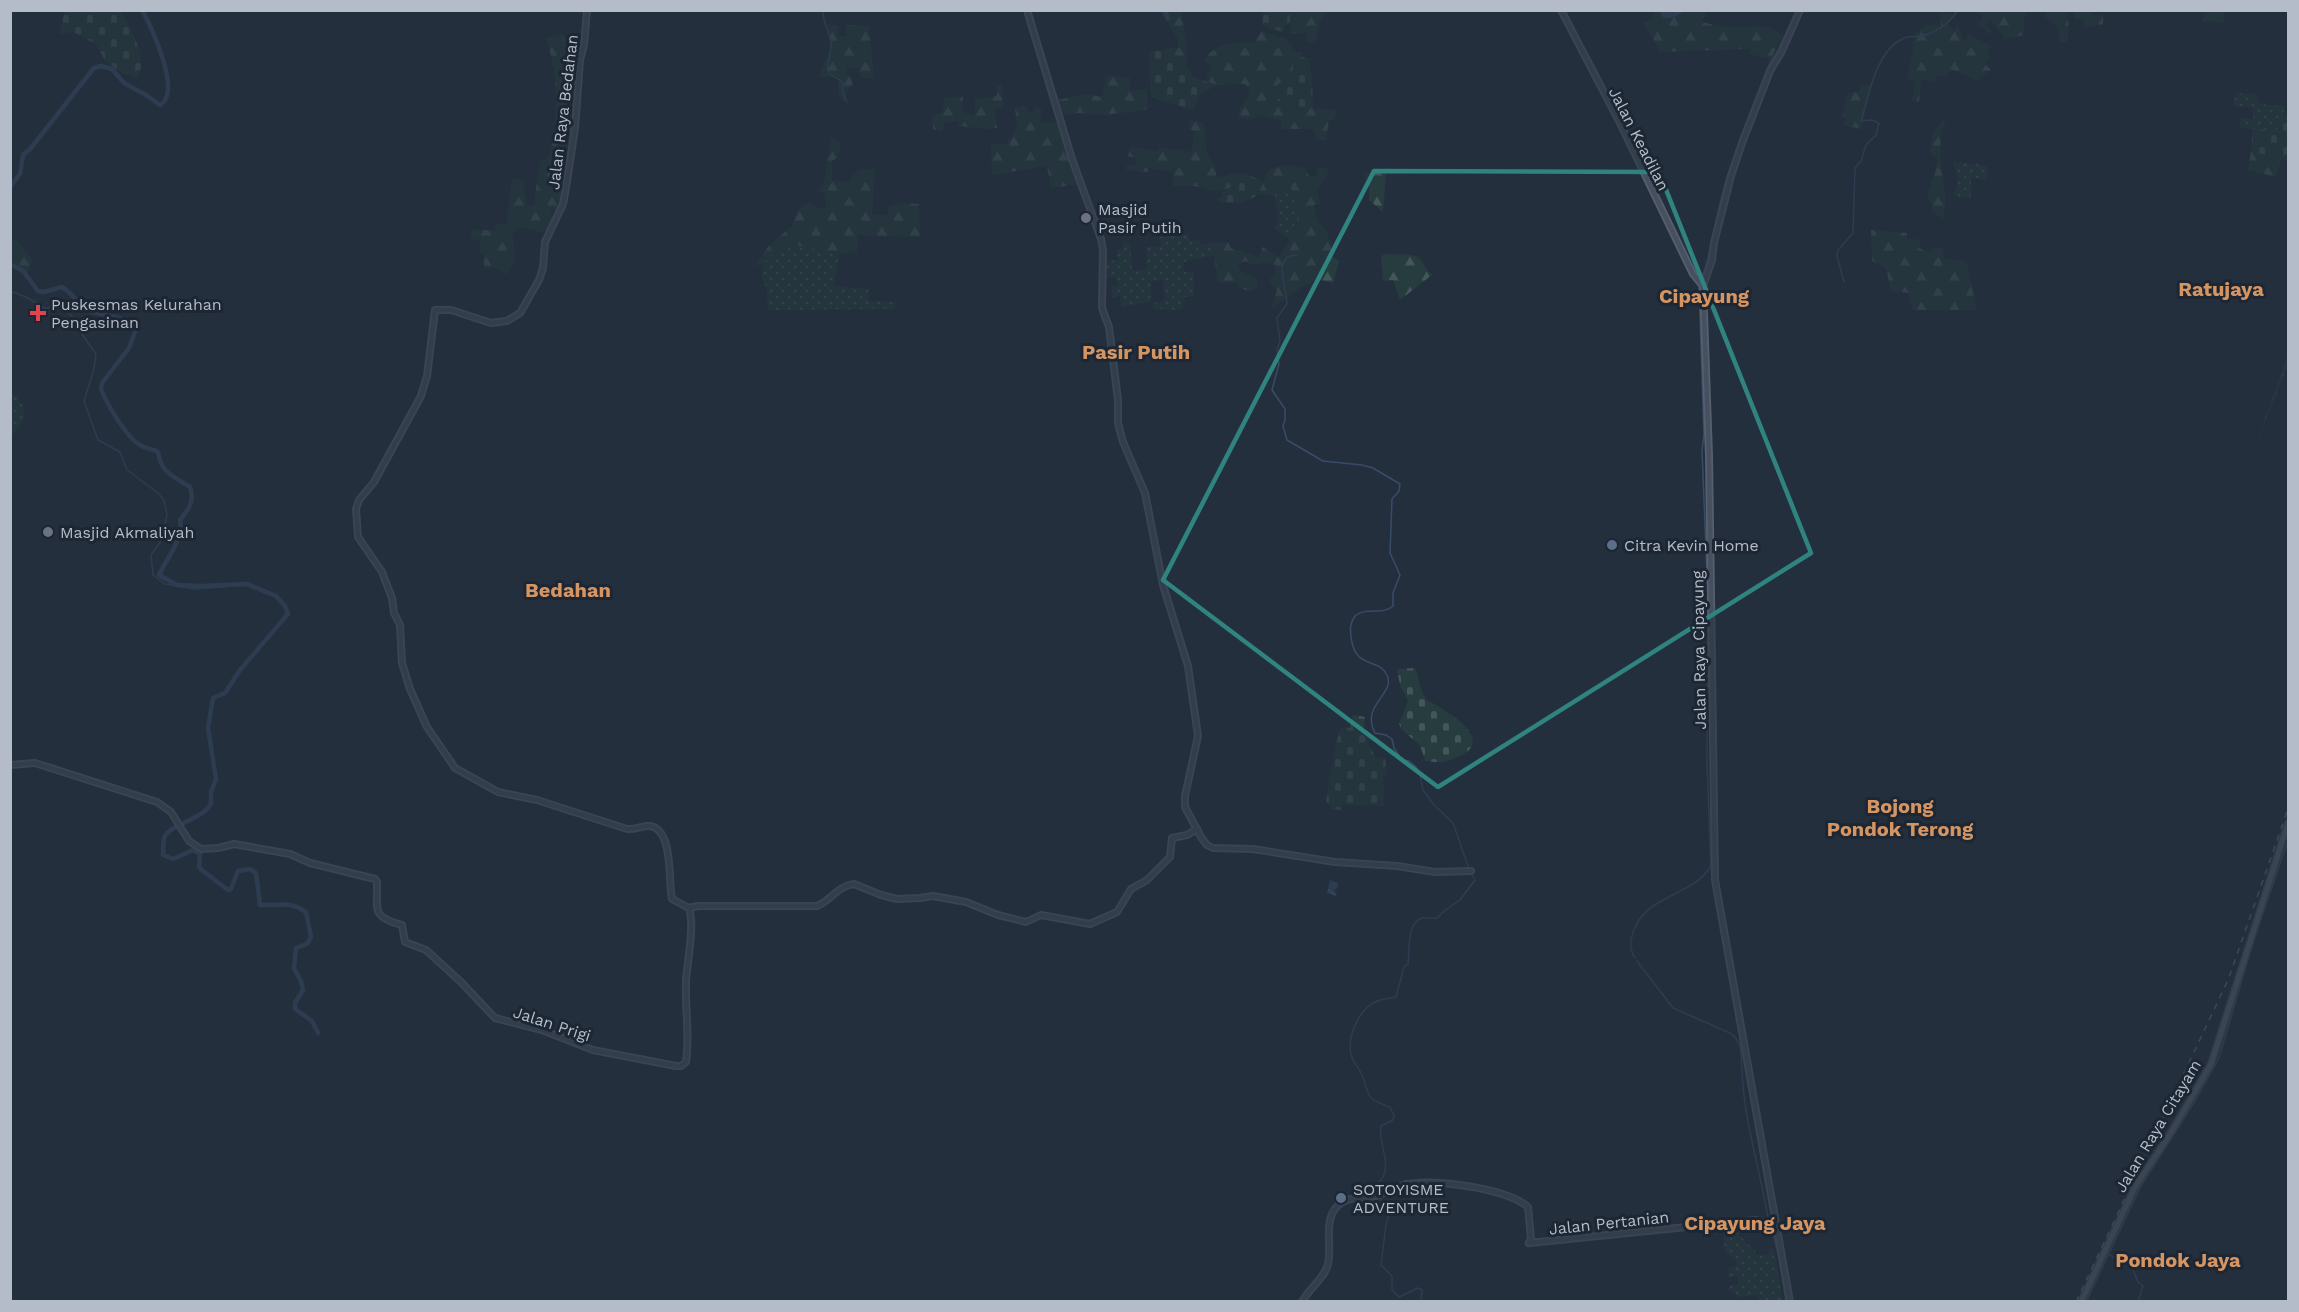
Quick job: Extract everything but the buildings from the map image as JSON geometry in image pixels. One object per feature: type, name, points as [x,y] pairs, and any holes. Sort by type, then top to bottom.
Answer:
[{"type":"main road","name":"Jalan Raya Citayam","points":[[2081,1302],[2135,1187],[2172,1131],[2211,1064],[2289,823]]},
{"type":"street","name":"Jalan Raya Bedahan","points":[[587,10],[566,193],[545,242],[541,276],[520,313],[507,321],[491,323],[452,310],[435,310],[427,376],[421,396],[415,412],[372,487],[357,503],[357,531],[359,540],[383,573],[391,595],[394,613],[400,625],[403,669],[410,689],[427,727],[450,763],[498,792],[537,800],[627,829],[648,826],[654,828],[666,842],[672,899],[689,908]]},
{"type":"street","points":[[1026,10],[1071,159],[1101,239],[1103,250],[1102,308],[1109,327],[1118,400],[1118,423],[1123,442],[1145,493],[1163,585],[1188,666],[1198,729],[1197,745],[1184,801],[1185,807],[1204,843],[1213,848],[1253,849],[1440,873],[1468,872]]},
{"type":"street","name":"Jalan Keadilan","points":[[1561,10],[1701,280]]},
{"type":"street","name":"Jalan Raya Cipayung","points":[[1790,1302],[1770,1221],[1715,879],[1709,456],[1701,280],[1712,260],[1713,243],[1742,143],[1770,70],[1782,51],[1800,10]]},
{"type":"street","name":"Jalan Prigi","points":[[10,765],[35,763],[152,800],[170,811],[191,843],[201,849],[234,844],[290,854],[310,863],[376,880],[377,910],[381,918],[402,925],[405,942],[426,950],[495,1018],[542,1030],[593,1050],[679,1066],[686,1062],[689,1038],[686,995],[691,923],[689,908]]},
{"type":"street","points":[[689,908],[698,906],[817,906],[837,890],[854,884],[897,899],[933,896],[966,902],[1026,922],[1041,915],[1090,924],[1117,912],[1131,889],[1147,880],[1170,857],[1172,838],[1187,836],[1197,829]]},
{"type":"street","name":"Jalan Pertanian","points":[[1302,1302],[1328,1267],[1332,1213],[1341,1203],[1350,1198],[1377,1195],[1405,1185],[1455,1184],[1516,1199],[1528,1207],[1531,1242],[1679,1227],[1770,1221]]},
{"type":"street","points":[[1770,1221],[1774,1231]]},
{"type":"highlighted area","points":[[1374,171],[1659,172],[1811,553],[1438,787],[1163,580]]},
{"type":"green space","points":[[65,11],[121,11],[140,52],[141,69],[138,78],[121,73],[104,59],[96,44],[73,32],[59,34]]},
{"type":"green space","points":[[1160,11],[1181,11],[1187,66],[1169,48],[1178,48],[1178,39]]},
{"type":"green space","points":[[1263,11],[1327,11],[1320,22],[1316,41],[1307,42],[1306,33],[1290,34],[1290,25],[1284,25],[1283,32],[1262,26]]},
{"type":"green space","points":[[1263,11],[1290,11],[1290,25],[1284,25],[1283,32],[1262,26]]},
{"type":"green space","points":[[1653,11],[1660,11],[1660,15],[1679,16],[1684,11],[1707,11],[1702,22],[1722,27],[1768,27],[1783,35],[1771,59],[1750,54],[1750,49],[1660,52],[1644,23],[1653,18]]},
{"type":"green space","points":[[1970,11],[2027,11],[2024,20],[2024,35],[2005,39],[1991,20],[1986,24],[1992,31],[1990,34],[1978,25],[1984,15]]},
{"type":"green space","points":[[2046,11],[2067,11],[2069,29],[2067,42],[2060,42],[2057,26],[2045,17]]},
{"type":"green space","points":[[2073,11],[2092,11],[2092,15],[2103,15],[2103,24],[2085,27],[2083,19],[2074,19]]},
{"type":"green space","points":[[2205,11],[2225,11],[2224,23],[2203,21]]},
{"type":"green space","points":[[1940,13],[1955,14],[1948,24],[1954,30],[1958,25],[1963,41],[1970,35],[1991,46],[1988,53],[1990,59],[1985,64],[1991,70],[1977,80],[1951,69],[1947,77],[1937,76],[1934,82],[1921,79],[1919,103],[1912,101],[1915,81],[1907,78],[1914,45],[1913,36],[1925,25],[1941,26]]},
{"type":"green space","points":[[828,25],[838,25],[839,36],[846,36],[846,25],[869,26],[874,78],[861,78],[859,68],[847,68],[847,75],[851,77],[853,85],[848,89],[844,104],[839,94],[838,77],[819,77],[831,46]]},
{"type":"green space","points":[[1261,31],[1287,39],[1296,52],[1302,52],[1302,57],[1294,60],[1293,70],[1279,101],[1296,101],[1297,110],[1313,108],[1337,110],[1334,120],[1329,120],[1326,140],[1317,140],[1314,129],[1281,129],[1281,121],[1260,116],[1248,120],[1238,117],[1240,107],[1250,94],[1245,84],[1216,85],[1206,81],[1211,65],[1204,61],[1213,50],[1226,45],[1255,42]]},
{"type":"green space","points":[[563,34],[569,52],[568,68],[578,69],[578,79],[567,78],[567,114],[574,115],[570,147],[563,150],[558,179],[566,181],[558,210],[552,209],[550,215],[554,217],[547,233],[518,227],[512,236],[514,261],[506,274],[493,266],[489,269],[484,267],[484,254],[479,253],[481,241],[471,238],[472,229],[495,231],[496,224],[507,225],[512,179],[523,180],[527,205],[535,205],[540,161],[546,159],[551,148],[556,117],[553,65],[546,38]]},
{"type":"green space","points":[[1169,48],[1193,77],[1216,85],[1199,96],[1193,110],[1151,97],[1149,52]]},
{"type":"green space","points":[[1302,57],[1309,58],[1313,108],[1297,110],[1296,101],[1278,101],[1276,97],[1278,84],[1288,78],[1294,60]]},
{"type":"green space","points":[[1107,76],[1130,78],[1130,91],[1147,89],[1148,107],[1145,110],[1104,115],[1078,113],[1063,115],[1057,100],[1087,94],[1102,97]]},
{"type":"green space","points":[[1862,84],[1872,87],[1861,129],[1843,125],[1846,118],[1842,117],[1848,93],[1859,91]]},
{"type":"green space","points":[[1002,85],[1003,108],[994,109],[997,128],[959,126],[958,121],[945,122],[942,132],[933,129],[932,116],[943,112],[944,97],[963,97],[962,112],[975,116],[975,99],[997,96],[996,86]]},
{"type":"green space","points":[[2235,93],[2256,94],[2260,104],[2284,106],[2283,122],[2277,130],[2240,128],[2240,118],[2253,119],[2253,108],[2234,106]]},
{"type":"green space","points":[[1027,106],[1028,112],[1033,112],[1035,107],[1042,110],[1040,122],[1058,123],[1080,184],[1051,188],[1047,166],[992,175],[991,144],[1006,144],[1017,127],[1015,107]]},
{"type":"green space","points":[[2284,114],[2288,115],[2288,161],[2251,151],[2253,129],[2277,130],[2278,122],[2283,122]]},
{"type":"green space","points":[[1946,119],[1940,148],[1945,198],[1944,219],[1932,212],[1931,201],[1927,199],[1937,163],[1937,158],[1931,155],[1931,139],[1937,126]]},
{"type":"green space","points":[[1191,120],[1204,123],[1207,153],[1215,167],[1217,178],[1236,173],[1230,188],[1213,191],[1195,186],[1173,186],[1173,172],[1150,168],[1147,172],[1126,170],[1127,165],[1135,165],[1137,159],[1128,156],[1130,147],[1158,151],[1159,147],[1192,152],[1194,131],[1189,129]]},
{"type":"green space","points":[[831,137],[841,143],[838,157],[832,161],[832,181],[848,182],[859,169],[876,169],[872,215],[888,215],[889,206],[902,203],[919,204],[920,237],[858,234],[857,252],[839,254],[790,244],[766,258],[764,265],[755,265],[768,247],[792,226],[798,211],[807,203],[826,208],[825,194],[817,190],[824,182]]},
{"type":"green space","points":[[2251,151],[2281,159],[2276,177],[2248,170]]},
{"type":"green space","points":[[1953,162],[1988,167],[1986,180],[1971,177],[1971,199],[1953,196],[1958,181]]},
{"type":"green space","points":[[1285,165],[1305,168],[1309,176],[1316,177],[1318,168],[1329,168],[1325,180],[1317,190],[1320,204],[1314,205],[1317,222],[1325,229],[1333,257],[1339,261],[1333,283],[1316,279],[1295,291],[1271,310],[1277,290],[1269,281],[1275,273],[1276,265],[1264,262],[1255,265],[1245,261],[1238,264],[1240,271],[1257,278],[1257,287],[1251,292],[1240,288],[1235,282],[1218,283],[1212,243],[1228,242],[1231,248],[1258,257],[1263,247],[1278,257],[1294,233],[1298,217],[1296,199],[1292,189],[1276,190],[1274,196],[1257,194],[1269,170]]},
{"type":"green space","points":[[1386,172],[1383,212],[1369,200],[1369,180],[1365,179],[1364,173]]},
{"type":"green space","points":[[1236,173],[1264,181],[1258,194],[1238,202],[1216,200],[1223,196],[1222,191],[1230,188]]},
{"type":"green space","points":[[1293,189],[1298,210],[1292,241],[1274,228],[1278,218],[1276,190]]},
{"type":"green space","points":[[1871,230],[1907,233],[1907,238],[1920,240],[1919,248],[1928,252],[1934,247],[1943,249],[1944,259],[1966,261],[1977,310],[1912,310],[1909,293],[1891,291],[1886,268],[1872,261]]},
{"type":"green space","points":[[1188,234],[1190,241],[1198,240],[1201,244],[1212,243],[1214,255],[1184,262],[1184,272],[1194,271],[1194,296],[1184,297],[1182,310],[1153,309],[1153,304],[1165,300],[1163,280],[1151,281],[1151,301],[1122,307],[1120,296],[1113,297],[1111,286],[1118,286],[1116,277],[1103,278],[1105,261],[1118,260],[1117,250],[1124,250],[1123,243],[1130,243],[1132,270],[1147,270],[1146,247],[1161,246],[1160,237]]},
{"type":"green space","points":[[11,239],[19,242],[32,259],[27,275],[23,270],[11,265]]},
{"type":"green space","points":[[790,244],[839,254],[834,286],[869,289],[868,301],[896,302],[895,309],[768,310],[767,289],[762,278],[762,269],[766,258]]},
{"type":"green space","points":[[1385,254],[1417,257],[1432,275],[1400,300],[1393,280],[1383,281],[1381,256]]},
{"type":"green space","points":[[2288,354],[2288,365],[2256,444]]},
{"type":"green space","points":[[11,394],[18,395],[18,402],[22,403],[24,412],[23,421],[12,435]]},
{"type":"green space","points":[[1415,668],[1427,700],[1454,716],[1470,732],[1473,740],[1471,748],[1452,760],[1425,761],[1420,745],[1402,730],[1399,724],[1408,701],[1400,685],[1397,669]]},
{"type":"green space","points":[[1353,715],[1365,717],[1364,729],[1370,736],[1369,745],[1376,758],[1385,757],[1387,774],[1383,775],[1384,806],[1342,805],[1341,810],[1331,809],[1331,805],[1326,802],[1340,727],[1350,728]]},
{"type":"green space","points":[[1735,1226],[1738,1234],[1757,1254],[1768,1255],[1770,1248],[1774,1249],[1783,1301],[1759,1301],[1758,1295],[1737,1297],[1734,1292],[1727,1291],[1730,1286],[1738,1284],[1738,1276],[1728,1277],[1729,1267],[1736,1267],[1737,1261],[1728,1254],[1725,1255],[1723,1229]]},
{"type":"water","points":[[1660,10],[1684,11],[1668,18],[1662,17]]},
{"type":"water","points":[[1330,880],[1338,883],[1338,887],[1334,890],[1337,894],[1335,896],[1327,893]]},
{"type":"waterway","points":[[10,187],[20,174],[23,155],[94,68],[101,66],[112,69],[124,83],[160,105],[166,98],[168,87],[163,59],[142,10]]},
{"type":"waterway","points":[[823,10],[831,42],[828,71],[843,83],[843,93],[847,102]]},
{"type":"waterway","points":[[1164,10],[1168,18]]},
{"type":"waterway","points":[[1701,280],[1732,162],[1771,60],[1797,10]]},
{"type":"waterway","points":[[1844,282],[1837,256],[1838,250],[1853,233],[1855,168],[1861,161],[1866,145],[1876,135],[1879,123],[1872,120],[1861,121],[1879,64],[1893,45],[1904,38],[1926,35],[1937,30],[1946,24],[1958,10]]},
{"type":"waterway","points":[[1298,255],[1290,256],[1285,260],[1283,266],[1287,304],[1277,318],[1280,341],[1277,350],[1279,364],[1272,390],[1285,409],[1283,426],[1287,440],[1323,461],[1373,468],[1400,484],[1399,491],[1392,499],[1390,553],[1400,575],[1393,593],[1393,606],[1389,609],[1364,612],[1355,616],[1351,626],[1351,637],[1357,654],[1362,659],[1378,666],[1387,675],[1387,688],[1372,715],[1375,733],[1392,739],[1394,748],[1402,760],[1409,761],[1416,767],[1423,790],[1434,805],[1453,823],[1469,869]]},
{"type":"waterway","points":[[10,264],[23,271],[38,291],[44,292],[62,287],[88,310],[121,319],[127,322],[135,332],[129,348],[102,383],[101,389],[123,428],[140,445],[158,452],[165,469],[173,477],[190,487],[192,497],[190,505],[180,520],[180,534],[159,575],[177,585],[247,584],[276,596],[285,606],[288,614],[240,670],[225,693],[213,698],[208,728],[216,779],[211,792],[211,804],[200,814],[168,832],[164,838],[163,855],[173,859],[193,850],[200,854],[199,867],[228,890],[231,889],[238,871],[250,869],[256,873],[260,905],[289,905],[306,912],[311,937],[307,944],[296,948],[294,968],[303,990],[295,1003],[295,1009],[312,1021],[318,1033]]},
{"type":"waterway","points":[[1635,958],[1631,942],[1637,922],[1656,904],[1692,885],[1711,866],[1707,763],[1708,599],[1699,284]]},
{"type":"waterway","points":[[10,291],[46,309],[55,304],[63,308],[78,322],[79,330],[96,354],[84,401],[98,440],[120,452],[127,470],[164,500],[167,515],[161,541],[151,555],[153,575],[165,584],[195,589],[246,585],[267,594]]},
{"type":"waterway","points":[[2086,1302],[2141,1186],[2195,1101],[2219,1058],[2254,939],[2288,841]]},
{"type":"waterway","points":[[1376,1193],[1373,1189],[1383,1177],[1386,1165],[1381,1126],[1393,1120],[1394,1116],[1390,1107],[1372,1099],[1353,1060],[1350,1041],[1354,1027],[1370,1005],[1379,1000],[1396,997],[1404,967],[1408,964],[1413,925],[1422,918],[1437,918],[1460,900],[1475,880],[1471,873]]},
{"type":"waterway","points":[[1637,961],[1673,1008],[1730,1033],[1737,1041],[1749,1127],[1768,1218],[1772,1222],[1772,1227]]},
{"type":"waterway","points":[[1378,1197],[1385,1203],[1389,1215],[1381,1265],[1392,1276],[1392,1290],[1399,1297],[1418,1288],[1422,1290],[1421,1302]]},
{"type":"waterway","points":[[1772,1232],[1780,1260],[1786,1302]]},
{"type":"waterway","points":[[2110,1255],[2132,1267],[2138,1282],[2143,1286],[2138,1302]]},
{"type":"railway","points":[[2076,1302],[2228,980],[2288,809]]},
{"type":"place","name":"Masjid Pasir Putih","points":[[1086,218]]},
{"type":"place","name":"Puskesmas Kelurahan Pengasinan","points":[[38,313]]},
{"type":"place","name":"Masjid Akmaliyah","points":[[48,532]]},
{"type":"place","name":"Citra Kevin Home","points":[[1612,545]]},
{"type":"place","name":"SOTOYISME ADVENTURE","points":[[1341,1198]]},
{"type":"district","name":"Ratujaya","points":[[2221,289]]},
{"type":"district","name":"Cipayung","points":[[1704,296]]},
{"type":"district","name":"Pasir Putih","points":[[1136,352]]},
{"type":"district","name":"Bedahan","points":[[568,590]]},
{"type":"district","name":"Bojong Pondok Terong","points":[[1900,818]]},
{"type":"district","name":"Cipayung Jaya","points":[[1755,1223]]},
{"type":"district","name":"Pondok Jaya","points":[[2178,1260]]}]
